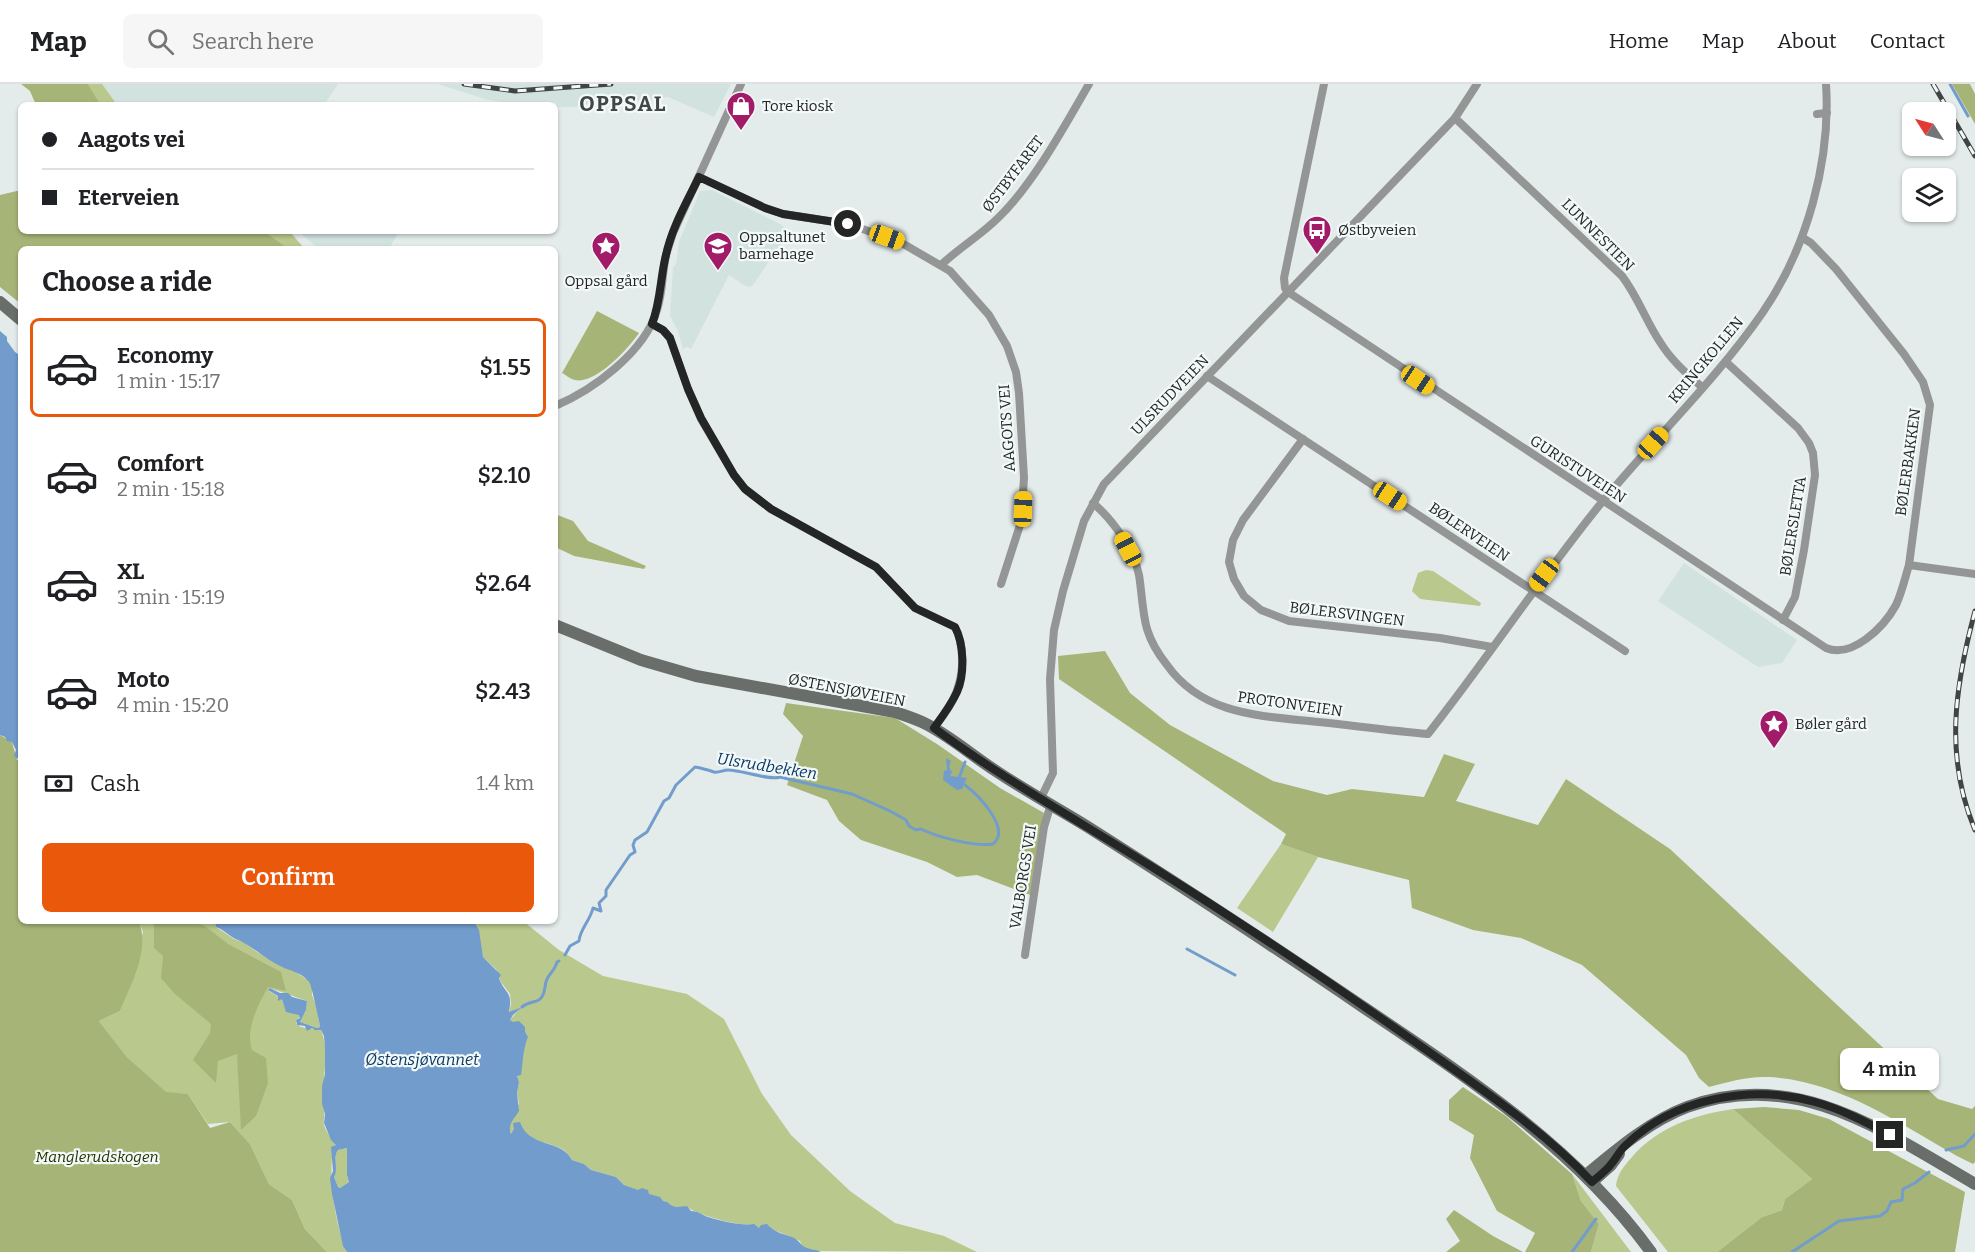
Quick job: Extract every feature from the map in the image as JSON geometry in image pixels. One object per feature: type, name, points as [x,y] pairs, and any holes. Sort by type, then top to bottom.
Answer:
[{"type":"main road","points":[[0,303],[18,318]]},
{"type":"main road","name":"ØSTENSJØVEIEN","points":[[558,627],[641,660],[696,676],[895,712],[934,728],[998,773],[1229,916],[1391,1026],[1523,1121],[1589,1179],[1634,1229],[1650,1252]]},
{"type":"main road","points":[[1589,1179],[1624,1146],[1655,1123],[1686,1107],[1721,1098],[1767,1094],[1801,1098],[1840,1110],[1872,1125],[1975,1184]]},
{"type":"street","points":[[558,404],[613,370],[639,344],[652,324],[661,295],[665,256],[673,233],[741,84]]},
{"type":"street","name":"ØSTBYFARET","points":[[941,265],[993,223],[1010,205],[1045,158],[1089,84]]},
{"type":"street","points":[[1288,292],[1284,278],[1324,84]]},
{"type":"street","name":"ULSRUDVEIEN","points":[[1046,801],[1053,773],[1050,680],[1053,639],[1066,580],[1084,521],[1093,503],[1110,477],[1455,118],[1477,84]]},
{"type":"street","name":"KRINGKOLLEN","points":[[1428,734],[1533,591],[1603,501],[1726,362],[1764,310],[1803,238],[1823,161],[1827,113],[1826,84]]},
{"type":"street","points":[[1817,114],[1827,113]]},
{"type":"street","name":"LUNNESTIEN","points":[[1455,118],[1622,276],[1637,298],[1658,340],[1669,355],[1702,387]]},
{"type":"street","name":"AAGOTS VEI","points":[[699,177],[783,214],[840,223],[900,242],[941,265],[990,315],[1007,346],[1016,372],[1024,478],[1023,509],[1018,533],[1001,584]]},
{"type":"street","name":"BØLERBAKKEN","points":[[1803,238],[1811,243],[1854,291],[1904,354],[1927,392],[1930,405],[1909,565],[1894,609],[1874,632],[1858,644]]},
{"type":"street","name":"GURISTUVEIEN","points":[[1288,292],[1826,648],[1841,652],[1858,644]]},
{"type":"street","points":[[652,324],[663,330],[670,338],[701,418],[734,475],[745,489],[771,509],[876,567],[915,608],[955,627],[962,648],[960,683],[954,698],[934,728]]},
{"type":"street","name":"BØLERSLETTA","points":[[1726,362],[1798,428],[1808,441],[1813,453],[1815,475],[1803,560],[1795,597],[1783,620]]},
{"type":"street","name":"BØLERVEIEN","points":[[1207,376],[1625,651]]},
{"type":"street","name":"BØLERSVINGEN","points":[[1303,439],[1242,520],[1233,540],[1229,562],[1234,579],[1244,596],[1261,610],[1289,621],[1440,638],[1492,647]]},
{"type":"street","name":"PROTONVEIEN","points":[[1093,503],[1115,526],[1136,564],[1148,632],[1161,657],[1173,674],[1190,689],[1224,708],[1254,715],[1428,734]]},
{"type":"street","points":[[1909,565],[1975,573]]},
{"type":"street","name":"VALBORGS VEI","points":[[1025,955],[1046,801]]},
{"type":"shaded area","points":[[102,84],[338,84],[326,102],[115,102]]},
{"type":"shaded area","points":[[438,84],[731,84],[714,117],[668,97],[643,101],[598,102],[573,107],[558,107],[558,102],[500,102]]},
{"type":"shaded area","name":"Oppsaltunet barnehage","points":[[712,190],[782,225],[788,233],[753,285],[749,287],[744,285],[729,275],[691,349],[687,347],[683,349],[678,331],[670,316],[673,267],[676,264],[679,242],[700,191]]},
{"type":"shaded area","points":[[302,234],[397,234],[391,246],[316,246]]},
{"type":"shaded area","points":[[1684,563],[1797,640],[1782,663],[1758,667],[1658,601]]},
{"type":"green space","points":[[21,84],[88,84],[99,102],[35,102],[30,91]]},
{"type":"green space","points":[[88,84],[102,84],[115,102],[99,102]]},
{"type":"green space","points":[[1952,84],[1970,84],[1975,94],[1975,124]]},
{"type":"green space","points":[[18,191],[18,234],[268,234],[285,246],[18,246],[18,302],[0,287],[0,195]]},
{"type":"green space","points":[[268,234],[292,234],[302,246],[285,246]]},
{"type":"green space","points":[[597,311],[639,333],[620,356],[601,371],[583,380],[573,379],[562,373]]},
{"type":"green space","points":[[558,515],[573,521],[588,541],[646,566],[644,569],[574,556],[558,548]]},
{"type":"green space","points":[[1426,570],[1433,571],[1481,603],[1480,606],[1420,599],[1412,591],[1418,573]]},
{"type":"green space","points":[[1105,651],[1130,693],[1170,725],[1273,781],[1327,795],[1352,789],[1424,797],[1444,754],[1475,764],[1456,801],[1538,825],[1566,779],[1670,849],[1938,1099],[1972,1109],[1975,1106],[1975,1162],[1973,1164],[1957,1156],[1867,1105],[1818,1086],[1794,1080],[1761,1077],[1709,1087],[1699,1078],[1686,1055],[1582,965],[1521,938],[1473,930],[1412,908],[1409,880],[1318,857],[1281,844],[1286,834],[1059,679],[1058,656]]},
{"type":"green space","points":[[786,703],[895,718],[1000,788],[1044,813],[1033,896],[977,875],[957,877],[927,862],[861,840],[839,821],[827,800],[787,785],[803,736],[783,714]]},
{"type":"green space","name":"Manglerudskogen","points":[[0,735],[12,742],[18,760],[18,924],[140,924],[142,932],[141,956],[134,979],[120,1011],[99,1021],[127,1057],[166,1092],[188,1094],[210,1128],[230,1122],[250,1144],[269,1184],[292,1200],[305,1229],[327,1252],[0,1252]]},
{"type":"green space","points":[[1281,844],[1318,857],[1273,932],[1237,908]]},
{"type":"green space","points":[[140,924],[215,924],[216,927],[234,939],[308,980],[316,1005],[320,1027],[317,1028],[300,1022],[306,1010],[307,1001],[270,988],[269,991],[282,999],[286,1010],[299,1014],[300,1017],[296,1020],[296,1024],[321,1030],[324,1040],[324,1123],[336,1145],[333,1147],[331,1171],[334,1205],[347,1252],[327,1252],[305,1229],[292,1200],[269,1184],[250,1144],[230,1122],[208,1124],[188,1094],[166,1093],[127,1057],[99,1021],[120,1011],[143,932]]},
{"type":"green space","points":[[154,924],[199,924],[205,926],[228,944],[281,972],[286,991],[268,987],[251,1026],[252,1050],[266,1058],[268,1083],[256,1116],[241,1130],[237,1054],[218,1061],[216,1083],[193,1060],[210,1033],[211,1024],[175,994],[161,978],[163,956],[154,948]]},
{"type":"green space","points":[[476,924],[527,924],[559,950],[603,976],[687,994],[724,1019],[762,1094],[791,1135],[850,1191],[895,1223],[944,1236],[977,1252],[811,1251],[802,1246],[800,1241],[769,1226],[759,1228],[752,1224],[710,1217],[689,1208],[671,1206],[668,1202],[624,1185],[616,1177],[591,1170],[584,1164],[572,1160],[561,1148],[532,1138],[520,1125],[511,1134],[510,1123],[519,1104],[517,1077],[525,1044],[525,1032],[510,1020],[521,1007],[509,1013],[510,994],[501,982],[496,969],[483,957]]},
{"type":"green space","points":[[1463,1087],[1506,1116],[1572,1174],[1581,1201],[1599,1224],[1591,1252],[1525,1252],[1535,1233],[1497,1211],[1470,1158],[1474,1135],[1449,1120],[1449,1100]]},
{"type":"green space","points":[[1764,1107],[1799,1110],[1829,1119],[1965,1192],[1955,1252],[1717,1252],[1762,1217],[1782,1210],[1785,1199],[1812,1179],[1733,1109]]},
{"type":"green space","points":[[1733,1109],[1812,1179],[1785,1199],[1782,1210],[1762,1217],[1717,1252],[1668,1252],[1616,1186],[1619,1174],[1642,1147],[1665,1130],[1691,1119]]},
{"type":"green space","points":[[347,1148],[349,1182],[340,1188],[334,1177],[335,1157],[338,1150]]},
{"type":"green space","points":[[1572,1174],[1631,1252],[1591,1252],[1599,1224],[1581,1201]]},
{"type":"green space","points":[[1454,1210],[1493,1236],[1523,1252],[1446,1252],[1460,1241],[1446,1219]]},
{"type":"water","points":[[0,331],[7,337],[7,341],[18,354],[18,759],[14,756],[16,750],[12,742],[0,735]]},
{"type":"water","points":[[946,758],[951,761],[950,776],[967,778],[962,789],[957,790],[943,780],[944,771],[947,770]]},
{"type":"water","name":"Østensjøvannet","points":[[215,924],[476,924],[479,930],[483,957],[501,975],[499,978],[509,996],[509,1012],[522,1007],[510,1020],[519,1021],[525,1027],[528,1037],[521,1075],[517,1076],[519,1111],[511,1124],[511,1134],[514,1129],[513,1123],[520,1122],[530,1136],[561,1149],[572,1160],[584,1164],[591,1170],[616,1177],[624,1185],[638,1190],[642,1188],[648,1190],[649,1194],[660,1197],[671,1205],[687,1206],[691,1211],[713,1219],[737,1224],[754,1224],[759,1228],[767,1224],[776,1231],[794,1238],[805,1247],[821,1252],[347,1252],[343,1246],[330,1178],[333,1171],[331,1147],[336,1145],[331,1140],[324,1123],[322,1086],[325,1074],[324,1036],[321,1030],[312,1028],[307,1031],[305,1026],[297,1025],[296,1020],[300,1018],[299,1015],[286,1012],[282,999],[278,1001],[278,996],[268,990],[270,988],[280,993],[288,993],[292,997],[307,1001],[306,1010],[300,1022],[317,1028],[320,1027],[309,982],[301,975],[274,963],[216,927]],"holes":[[[347,1148],[349,1182],[340,1188],[334,1177],[336,1153],[338,1150]]]},
{"type":"waterway","points":[[1950,84],[1968,116]]},
{"type":"waterway","name":"Ulsrudbekken","points":[[959,778],[965,762]]},
{"type":"waterway","name":"Ulsrudbekken","points":[[565,955],[570,946],[579,941],[593,908],[601,911],[599,903],[606,896],[606,890],[630,855],[635,852],[633,845],[635,840],[647,832],[664,801],[669,798],[676,785],[695,767],[714,772],[728,770],[769,778],[780,777],[852,794],[890,811],[906,820],[909,826],[916,830],[921,829],[967,843],[993,844],[998,838],[996,821],[991,812],[965,785]]},
{"type":"waterway","points":[[1187,949],[1235,975]]},
{"type":"waterway","name":"Ulsrudbekken","points":[[522,1007],[542,997],[547,979],[559,961]]},
{"type":"waterway","points":[[1946,1150],[1964,1146],[1975,1134]]},
{"type":"waterway","points":[[1792,1252],[1839,1221],[1880,1216],[1887,1211],[1891,1202],[1902,1200],[1903,1189],[1929,1172]]},
{"type":"waterway","points":[[1572,1252],[1596,1219]]},
{"type":"railway","points":[[464,84],[515,91],[611,84]]},
{"type":"railway","points":[[1933,84],[1975,156]]},
{"type":"railway","points":[[1975,611],[1962,666],[1956,721],[1959,775],[1975,830]]},
{"type":"place","name":"Tore kiosk","points":[[741,132]]},
{"type":"place","name":"Østbyveien","points":[[1317,256]]},
{"type":"place","name":"Oppsal gård","points":[[606,272]]},
{"type":"place","name":"Oppsaltunet barnehage","points":[[718,272]]},
{"type":"place","name":"Bøler gård","points":[[1774,750]]},
{"type":"district","name":"OPPSAL","points":[[623,104]]},
{"type":"route","points":[[848,224],[783,214],[699,177],[680,216],[665,256],[661,295],[652,324],[663,330],[670,338],[681,372],[701,418],[740,484],[771,509],[876,567],[900,595],[915,608],[955,627],[962,648],[960,683],[954,698],[934,728],[998,773],[1229,916],[1391,1026],[1496,1100],[1565,1156],[1592,1182],[1611,1165],[1624,1146],[1655,1123],[1686,1107],[1738,1095],[1767,1094],[1814,1101],[1840,1110],[1890,1135]]}]
